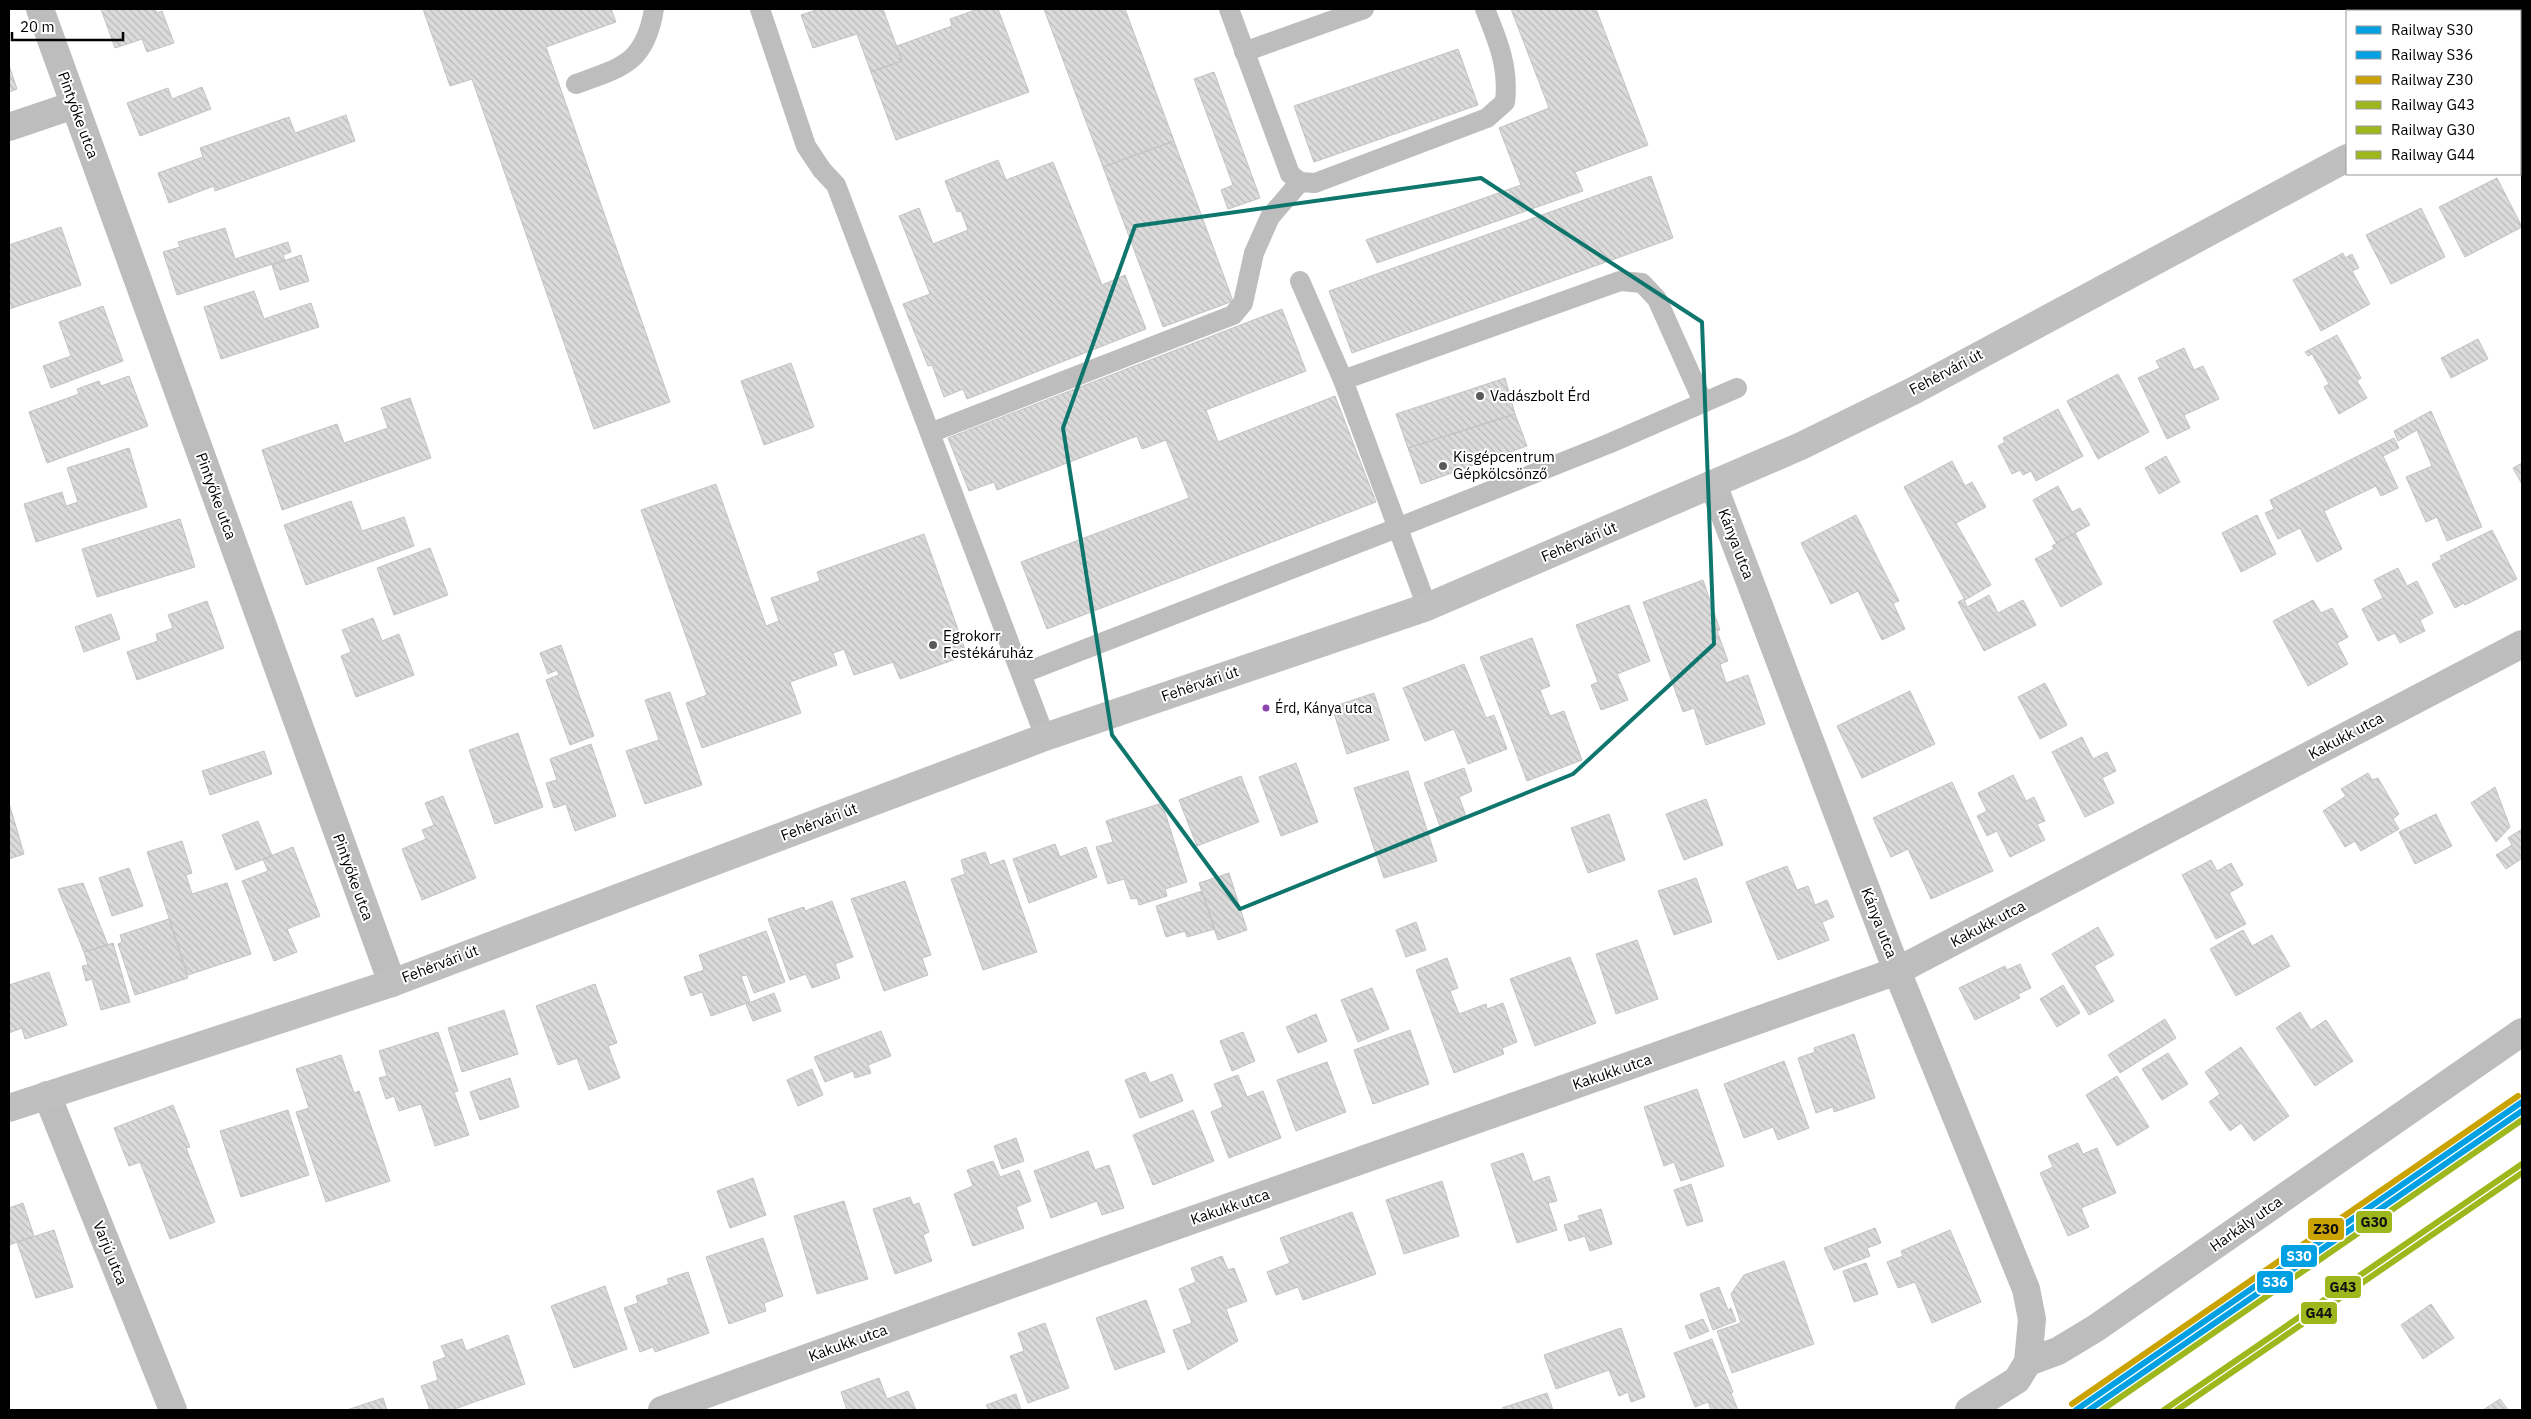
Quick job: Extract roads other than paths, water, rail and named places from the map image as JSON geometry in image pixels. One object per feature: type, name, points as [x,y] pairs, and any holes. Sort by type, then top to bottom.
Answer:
[{"type":"main road","name":"Fehérvári út","points":[[9,1108],[392,983],[1045,738],[1426,607],[1801,446],[1913,391],[2346,159]]},
{"type":"street","name":"Pintyőke utca","points":[[40,9],[392,983]]},
{"type":"street","points":[[9,127],[74,105]]},
{"type":"street","name":"Kánya utca","points":[[1713,484],[1897,971],[2026,1289],[2032,1319],[2028,1362]]},
{"type":"street","name":"Kakukk utca","points":[[662,1410],[1098,1253],[1897,971],[2522,644]]},
{"type":"street","name":"Harkály utca","points":[[2028,1362],[2058,1351],[2096,1328],[2522,1032]]},
{"type":"street","name":"Varjú utca","points":[[47,1095],[173,1410]]},
{"type":"street","points":[[1969,1410],[2017,1380],[2028,1362]]},
{"type":"lane","points":[[576,84],[623,67],[644,46],[654,9]]},
{"type":"lane","points":[[760,9],[806,146],[822,170],[836,185],[1045,738]]},
{"type":"lane","points":[[1228,9],[1290,174],[1300,182],[1315,183],[1487,118],[1504,102],[1507,80],[1502,50],[1485,9]]},
{"type":"lane","points":[[1244,52],[1364,9]]},
{"type":"lane","points":[[930,433],[1233,315],[1243,303],[1254,254],[1270,217],[1300,182]]},
{"type":"lane","points":[[1300,281],[1343,380],[1426,607]]},
{"type":"lane","points":[[1343,380],[1620,281],[1642,283],[1657,299],[1703,402]]},
{"type":"lane","points":[[1021,674],[1398,528],[1608,444],[1737,388]]},
{"type":"rail line","name":"Z30","points":[[2072,1404],[2518,1096]]},
{"type":"rail line","name":"S30","points":[[2076,1410],[2522,1102]]},
{"type":"rail line","name":"S36","points":[[2089,1410],[2522,1111]]},
{"type":"rail line","name":"G30","points":[[2102,1410],[2522,1120]]},
{"type":"rail line","name":"G43","points":[[2164,1410],[2522,1164]]},
{"type":"rail line","name":"G44","points":[[2177,1410],[2522,1173]]},
{"type":"place","name":"Vadászbolt Érd","points":[[1480,396]]},
{"type":"place","name":"Kisgépcentrum Gépkölcsönző","points":[[1443,466]]},
{"type":"place","name":"Egrokorr Festékáruház","points":[[933,645]]},
{"type":"place","name":"Érd, Kánya utca","points":[[1266,708]]}]
